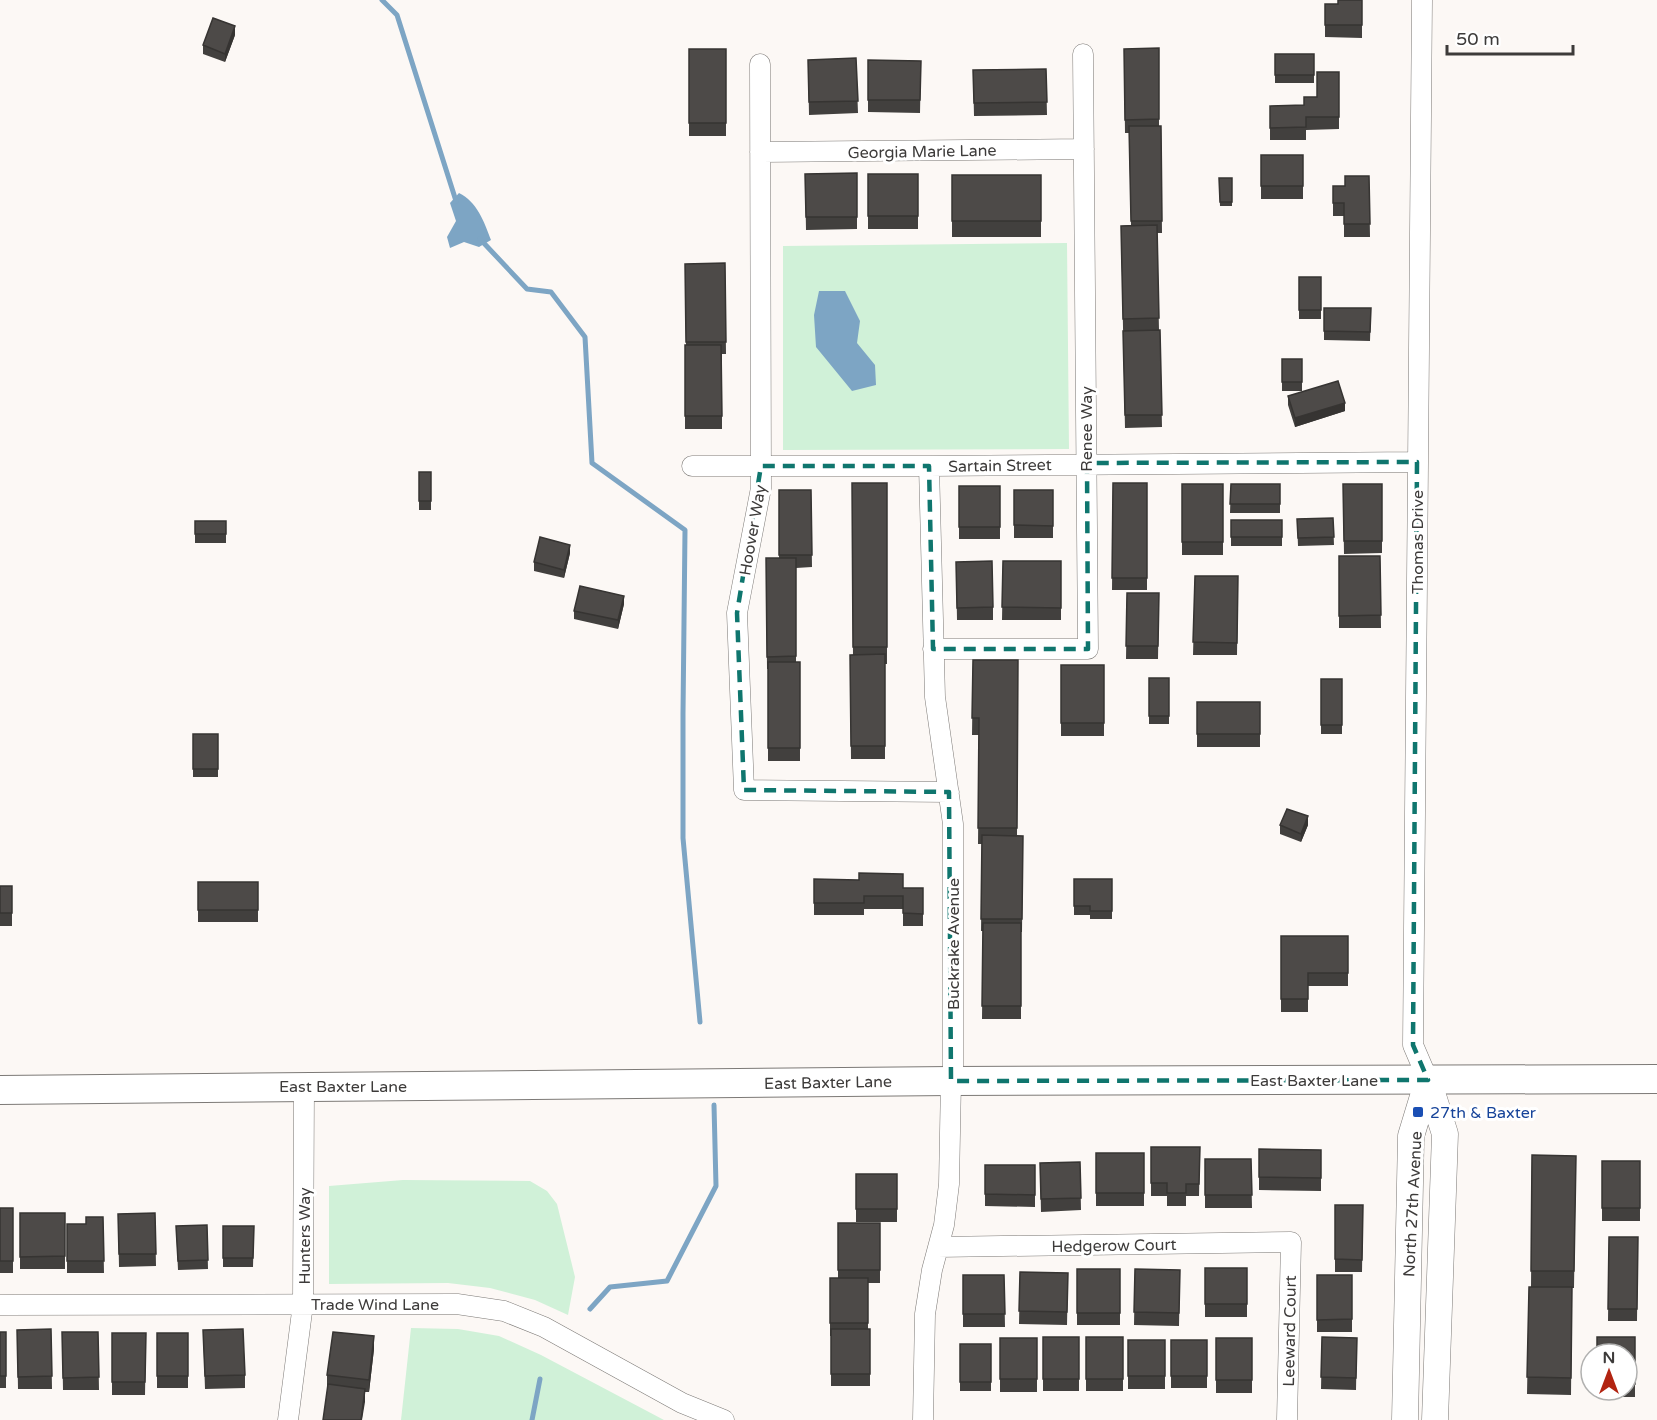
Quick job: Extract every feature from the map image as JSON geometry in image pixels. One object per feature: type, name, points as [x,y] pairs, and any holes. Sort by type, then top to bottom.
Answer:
[{"type":"main road","name":"East Baxter Lane","points":[[0,1090],[951,1081],[1657,1079]]},
{"type":"street","name":"Thomas Drive","points":[[1422,0],[1413,1045],[1428,1080]]},
{"type":"street","name":"Renee Way","points":[[933,649],[1088,649],[1083,54]]},
{"type":"street","name":"Hoover Way","points":[[760,64],[760,488],[737,613],[744,790],[949,792]]},
{"type":"street","name":"Georgia Marie Lane","points":[[760,153],[1084,148]]},
{"type":"street","name":"Sartain Street","points":[[692,466],[1417,462]]},
{"type":"street","name":"Buckrake Avenue","points":[[923,1420],[926,1314],[932,1270],[944,1225],[949,1184],[951,1081],[953,1076],[953,824],[935,697],[929,466]]},
{"type":"street","name":"North 27th Avenue","points":[[1405,1420],[1411,1136],[1428,1080]]},
{"type":"street","name":"North 27th Avenue","points":[[1428,1080],[1445,1134],[1435,1420]]},
{"type":"street","name":"Hunters Way","points":[[288,1420],[303,1304],[304,1086]]},
{"type":"street","name":"Hedgerow Court","points":[[938,1248],[1291,1242]]},
{"type":"street","name":"Leeward Court","points":[[1287,1420],[1291,1242]]},
{"type":"street","name":"Trade Wind Lane","points":[[0,1305],[457,1304],[504,1311],[544,1327],[682,1403],[724,1420]]},
{"type":"highlighted area","points":[[1417,462],[1413,1045],[1428,1080],[951,1081],[949,792],[744,790],[737,613],[761,466],[929,466],[933,649],[1088,649],[1087,463]]},
{"type":"green space","points":[[1067,243],[1069,449],[783,450],[783,246]]},
{"type":"green space","points":[[403,1180],[530,1181],[547,1191],[557,1204],[575,1277],[568,1315],[535,1300],[490,1288],[448,1283],[329,1284],[329,1186]]},
{"type":"green space","points":[[411,1328],[458,1329],[499,1336],[541,1355],[664,1420],[401,1420]]},
{"type":"water","points":[[459,193],[471,201],[483,219],[491,240],[479,247],[464,242],[450,248],[447,237],[456,221],[450,203]]},
{"type":"water","points":[[819,291],[845,291],[860,321],[857,343],[875,365],[876,385],[852,391],[816,347],[814,315]]},
{"type":"building","points":[[1338,0],[1362,0],[1362,25],[1325,25],[1325,4],[1338,4]]},
{"type":"building","points":[[213,18],[235,26],[225,54],[203,45]]},
{"type":"building","points":[[1159,48],[1159,119],[1125,120],[1124,49]]},
{"type":"building","points":[[689,49],[726,49],[726,123],[689,123]]},
{"type":"building","points":[[1275,54],[1314,54],[1314,75],[1275,75]]},
{"type":"building","points":[[856,58],[858,101],[809,102],[808,60]]},
{"type":"building","points":[[868,60],[921,61],[920,100],[868,100]]},
{"type":"building","points":[[1046,69],[1047,102],[974,103],[973,70]]},
{"type":"building","points":[[1317,72],[1339,72],[1339,117],[1306,117],[1306,127],[1270,128],[1270,106],[1304,105],[1304,97],[1317,97]]},
{"type":"building","points":[[1129,126],[1161,126],[1162,221],[1131,221]]},
{"type":"building","points":[[1261,155],[1303,155],[1303,186],[1261,186]]},
{"type":"building","points":[[857,173],[857,217],[806,217],[805,174]]},
{"type":"building","points":[[868,174],[918,174],[918,216],[868,216]]},
{"type":"building","points":[[952,175],[1041,175],[1041,221],[952,221]]},
{"type":"building","points":[[1345,176],[1369,176],[1370,224],[1344,224],[1344,203],[1333,203],[1333,186],[1345,186]]},
{"type":"building","points":[[1219,178],[1232,178],[1232,202],[1220,202]]},
{"type":"building","points":[[1157,225],[1159,318],[1123,319],[1121,226]]},
{"type":"building","points":[[725,263],[726,342],[686,342],[685,264]]},
{"type":"building","points":[[1299,277],[1321,277],[1321,310],[1299,310]]},
{"type":"building","points":[[1324,308],[1371,308],[1370,332],[1324,331]]},
{"type":"building","points":[[1160,330],[1162,415],[1125,415],[1123,331]]},
{"type":"building","points":[[685,345],[721,345],[722,416],[685,416]]},
{"type":"building","points":[[1282,359],[1302,359],[1302,382],[1282,382]]},
{"type":"building","points":[[1338,381],[1345,403],[1295,418],[1288,396]]},
{"type":"building","points":[[419,472],[431,472],[431,501],[419,501]]},
{"type":"building","points":[[852,483],[887,483],[887,647],[853,647]]},
{"type":"building","points":[[1113,483],[1147,483],[1147,578],[1112,578]]},
{"type":"building","points":[[1182,484],[1223,484],[1223,542],[1182,542]]},
{"type":"building","points":[[1231,484],[1280,484],[1280,504],[1230,504]]},
{"type":"building","points":[[1343,484],[1382,484],[1382,541],[1344,541]]},
{"type":"building","points":[[959,486],[1000,486],[1000,527],[959,527]]},
{"type":"building","points":[[779,490],[811,490],[812,555],[779,555]]},
{"type":"building","points":[[1014,490],[1053,490],[1053,526],[1014,525]]},
{"type":"building","points":[[1333,518],[1334,537],[1298,538],[1297,519]]},
{"type":"building","points":[[1231,520],[1282,520],[1282,537],[1231,537]]},
{"type":"building","points":[[195,521],[226,521],[226,534],[195,534]]},
{"type":"building","points":[[540,537],[570,545],[564,570],[534,562]]},
{"type":"building","points":[[1339,556],[1380,556],[1381,615],[1339,616]]},
{"type":"building","points":[[766,558],[796,558],[796,656],[767,657]]},
{"type":"building","points":[[992,561],[993,607],[957,608],[956,562]]},
{"type":"building","points":[[1003,561],[1061,561],[1061,608],[1002,607]]},
{"type":"building","points":[[1195,576],[1238,576],[1237,643],[1193,642]]},
{"type":"building","points":[[580,586],[624,596],[618,620],[574,611]]},
{"type":"building","points":[[1127,593],[1159,593],[1158,646],[1126,646]]},
{"type":"building","points":[[885,654],[885,746],[851,746],[850,655]]},
{"type":"building","points":[[973,660],[1018,660],[1017,828],[978,828],[979,718],[972,718]]},
{"type":"building","points":[[768,662],[800,662],[800,748],[768,748]]},
{"type":"building","points":[[1061,665],[1104,665],[1104,723],[1061,723]]},
{"type":"building","points":[[1149,678],[1169,678],[1169,716],[1149,716]]},
{"type":"building","points":[[1321,679],[1342,679],[1342,725],[1321,725]]},
{"type":"building","points":[[1197,702],[1260,702],[1260,734],[1197,734]]},
{"type":"building","points":[[193,734],[218,734],[218,769],[193,769]]},
{"type":"building","points":[[1287,809],[1308,816],[1301,834],[1280,825]]},
{"type":"building","points":[[982,835],[1023,836],[1022,919],[981,919]]},
{"type":"building","points":[[859,873],[903,874],[903,888],[923,888],[923,914],[903,913],[903,896],[864,896],[864,903],[814,903],[814,879],[859,880]]},
{"type":"building","points":[[1074,879],[1112,879],[1112,911],[1090,911],[1090,906],[1074,906]]},
{"type":"building","points":[[198,882],[258,882],[258,910],[198,910]]},
{"type":"building","points":[[0,886],[12,886],[12,913],[0,913]]},
{"type":"building","points":[[983,923],[1021,923],[1021,1006],[982,1006]]},
{"type":"building","points":[[1281,936],[1348,936],[1348,973],[1308,973],[1308,999],[1281,999]]},
{"type":"building","points":[[1151,1147],[1200,1147],[1199,1184],[1186,1184],[1186,1193],[1167,1193],[1167,1183],[1151,1183]]},
{"type":"building","points":[[1259,1149],[1321,1150],[1321,1178],[1259,1177]]},
{"type":"building","points":[[1096,1153],[1144,1153],[1144,1193],[1096,1193]]},
{"type":"building","points":[[1532,1155],[1576,1156],[1574,1271],[1531,1271]]},
{"type":"building","points":[[1205,1159],[1251,1159],[1252,1195],[1205,1195]]},
{"type":"building","points":[[1602,1161],[1640,1161],[1640,1208],[1602,1208]]},
{"type":"building","points":[[1080,1162],[1081,1198],[1041,1199],[1040,1163]]},
{"type":"building","points":[[985,1165],[1035,1165],[1035,1195],[985,1194]]},
{"type":"building","points":[[856,1174],[897,1174],[897,1209],[856,1209]]},
{"type":"building","points":[[1335,1205],[1363,1205],[1362,1260],[1335,1259]]},
{"type":"building","points":[[0,1208],[13,1208],[13,1261],[0,1261]]},
{"type":"building","points":[[20,1213],[65,1213],[65,1256],[20,1257]]},
{"type":"building","points":[[155,1213],[156,1254],[119,1254],[118,1214]]},
{"type":"building","points":[[86,1217],[103,1217],[104,1261],[67,1261],[67,1224],[86,1224]]},
{"type":"building","points":[[838,1223],[880,1223],[880,1270],[838,1270]]},
{"type":"building","points":[[207,1225],[208,1260],[178,1261],[176,1226]]},
{"type":"building","points":[[223,1226],[254,1226],[253,1258],[223,1258]]},
{"type":"building","points":[[1609,1237],[1638,1237],[1637,1309],[1608,1309]]},
{"type":"building","points":[[1205,1268],[1247,1268],[1247,1304],[1205,1304]]},
{"type":"building","points":[[1077,1269],[1120,1269],[1120,1313],[1077,1313]]},
{"type":"building","points":[[1135,1269],[1180,1270],[1179,1313],[1134,1312]]},
{"type":"building","points":[[1020,1272],[1068,1273],[1067,1312],[1019,1311]]},
{"type":"building","points":[[963,1275],[1004,1275],[1005,1314],[963,1314]]},
{"type":"building","points":[[1317,1275],[1352,1275],[1352,1319],[1317,1320]]},
{"type":"building","points":[[830,1278],[868,1278],[868,1323],[830,1323]]},
{"type":"building","points":[[1529,1287],[1572,1287],[1571,1378],[1527,1377]]},
{"type":"building","points":[[51,1329],[52,1376],[18,1377],[17,1330]]},
{"type":"building","points":[[243,1329],[245,1375],[205,1376],[203,1330]]},
{"type":"building","points":[[831,1329],[870,1329],[870,1374],[831,1374]]},
{"type":"building","points":[[0,1332],[6,1332],[6,1376],[0,1376]]},
{"type":"building","points":[[62,1332],[98,1332],[99,1377],[63,1378]]},
{"type":"building","points":[[333,1332],[374,1336],[369,1380],[327,1375]]},
{"type":"building","points":[[112,1333],[146,1333],[145,1382],[112,1382]]},
{"type":"building","points":[[157,1333],[188,1333],[188,1376],[157,1376]]},
{"type":"building","points":[[1043,1337],[1079,1337],[1079,1379],[1043,1379]]},
{"type":"building","points":[[1086,1337],[1123,1337],[1123,1379],[1086,1379]]},
{"type":"building","points":[[1322,1337],[1357,1338],[1356,1378],[1321,1377]]},
{"type":"building","points":[[1597,1337],[1635,1337],[1635,1342],[1597,1342]]},
{"type":"building","points":[[1000,1338],[1037,1338],[1037,1379],[1000,1379]]},
{"type":"building","points":[[1216,1338],[1252,1338],[1252,1380],[1216,1380]]},
{"type":"building","points":[[1128,1340],[1165,1340],[1165,1376],[1128,1376]]},
{"type":"building","points":[[1171,1340],[1207,1340],[1207,1376],[1171,1376]]},
{"type":"building","points":[[960,1344],[991,1344],[991,1382],[960,1382]]},
{"type":"building","points":[[328,1384],[365,1389],[361,1420],[323,1420]]},
{"type":"waterway","points":[[382,0],[397,15],[456,201]]},
{"type":"waterway","points":[[480,239],[527,289],[551,292],[585,337],[592,463],[685,530],[683,838],[700,1022]]},
{"type":"waterway","points":[[590,1309],[610,1287],[667,1281],[716,1186],[714,1105]]},
{"type":"waterway","points":[[532,1420],[540,1379]]},
{"type":"place","name":"27th & Baxter","points":[[1418,1112]]}]
